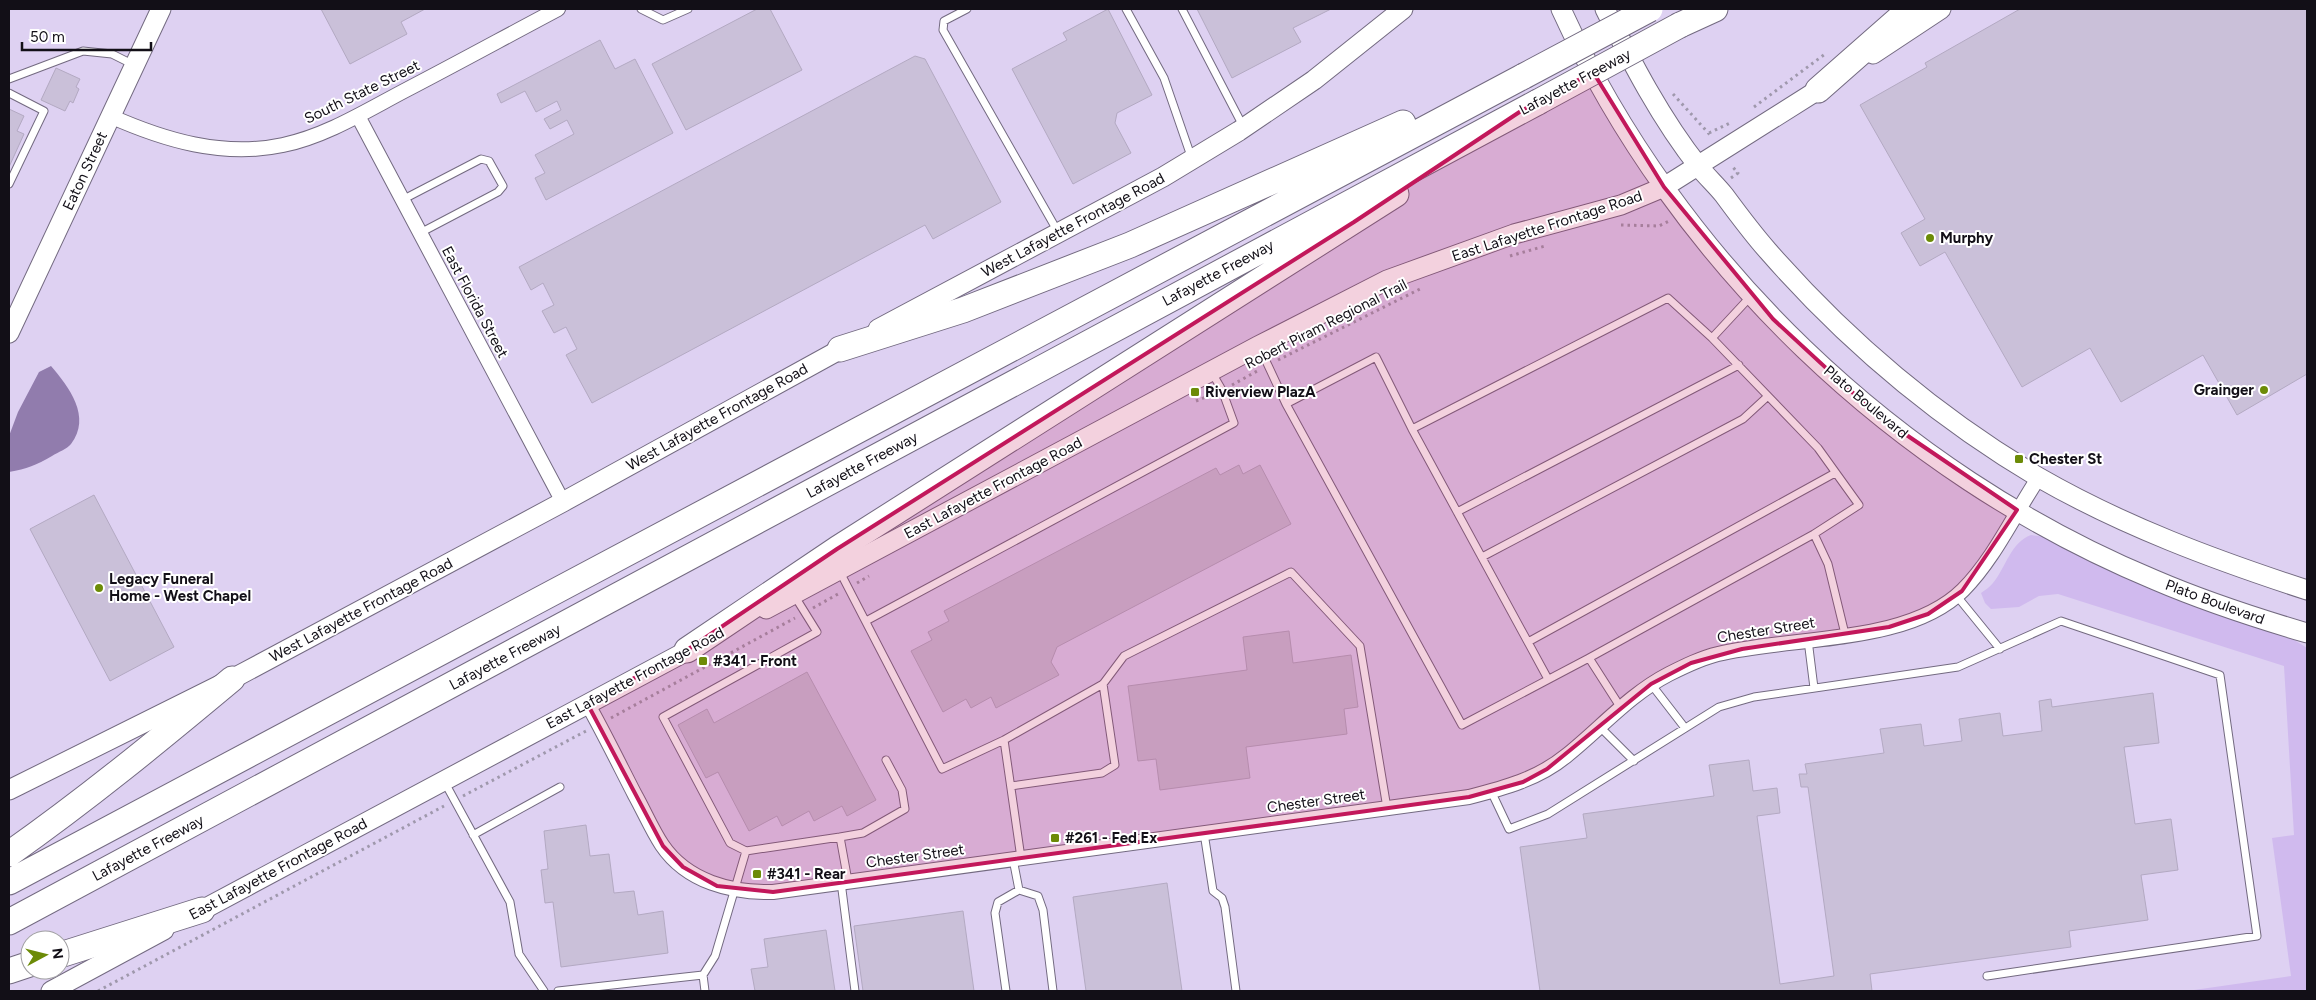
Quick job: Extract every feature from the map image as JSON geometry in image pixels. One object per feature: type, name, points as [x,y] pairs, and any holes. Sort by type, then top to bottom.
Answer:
[{"type":"highway","name":"Lafayette Freeway","points":[[9,882],[1650,9]]},
{"type":"highway","name":"Lafayette Freeway","points":[[9,922],[1680,25],[1715,9]]},
{"type":"highway","points":[[1818,90],[1910,9]]},
{"type":"highway","points":[[840,348],[962,310],[1130,245],[1386,131],[1515,80]]},
{"type":"highway","points":[[688,650],[835,562],[1530,106]]},
{"type":"highway","points":[[9,854],[70,811],[138,759],[232,679]]},
{"type":"highway","points":[[70,951],[202,910]]},
{"type":"main road","name":"Eaton Street","points":[[9,333],[161,9]]},
{"type":"main road","name":"West Lafayette Frontage Road","points":[[9,790],[232,679],[563,502],[840,348],[1192,160],[1244,128],[1314,80],[1403,9]]},
{"type":"main road","name":"Plato Boulevard","points":[[1561,9],[1601,89],[1664,187],[1694,228],[1773,319],[1878,415],[1921,448],[2017,510],[2087,548],[2153,579],[2307,634]]},
{"type":"main road","points":[[1605,9],[1657,104],[1699,166],[1718,187],[1766,250],[1869,354],[1915,392],[1992,447],[2039,477],[2160,538],[2307,590]]},
{"type":"main road","name":"East Lafayette Frontage Road","points":[[51,991],[794,594],[835,562],[1387,280],[1514,234],[1621,205],[1664,187],[1818,90],[1941,9]]},
{"type":"main road","points":[[2283,626],[2307,642]]},
{"type":"street","name":"South State Street","points":[[110,116],[141,130],[178,142],[204,147],[232,149],[283,145],[305,139],[358,116],[558,9]]},
{"type":"street","name":"East Florida Street","points":[[358,116],[563,502]]},
{"type":"street","name":"Chester Street","points":[[587,703],[663,846],[684,867],[699,877],[717,886],[734,890],[774,892],[1469,796],[1523,782],[1548,769],[1565,757],[1651,684],[1691,663],[1717,654],[1909,622],[1928,614],[1956,595],[1977,574],[2039,477]]},
{"type":"lane","points":[[641,9],[663,20],[688,9]]},
{"type":"lane","points":[[967,9],[944,21],[943,30],[1058,232]]},
{"type":"lane","points":[[1126,9],[1164,78],[1192,160]]},
{"type":"lane","points":[[1182,9],[1244,128]]},
{"type":"lane","points":[[9,79],[83,51],[112,54],[134,65]]},
{"type":"lane","points":[[9,93],[44,111],[9,184]]},
{"type":"lane","points":[[402,200],[481,160],[489,162],[503,186],[498,192],[420,233]]},
{"type":"lane","points":[[1712,338],[1752,295]]},
{"type":"lane","points":[[1258,346],[1286,404],[1462,725],[1589,658],[1814,534],[1859,505],[1818,448],[1712,338],[1668,298],[1412,429]]},
{"type":"lane","points":[[1286,404],[1376,357],[1412,429],[1548,679]]},
{"type":"lane","points":[[1457,512],[1738,365]]},
{"type":"lane","points":[[866,621],[1234,423],[1222,390],[1211,371]]},
{"type":"lane","points":[[1482,557],[1743,419],[1768,396]]},
{"type":"lane","points":[[1528,642],[1836,472]]},
{"type":"lane","points":[[1814,534],[1828,564],[1845,634]]},
{"type":"lane","points":[[835,562],[942,769],[1004,740],[1103,684],[1124,656],[1291,572],[1360,646],[1387,808]]},
{"type":"lane","points":[[794,594],[817,632],[663,717],[730,843],[746,851],[863,833],[905,810],[902,790],[886,760]]},
{"type":"lane","points":[[1956,595],[2000,649]]},
{"type":"lane","points":[[1491,791],[1509,829],[1548,814],[1719,707],[1754,697],[1958,667],[2061,622],[2220,675],[2257,936],[1987,976]]},
{"type":"lane","points":[[1808,640],[1814,688]]},
{"type":"lane","points":[[1589,658],[1621,708]]},
{"type":"lane","points":[[1011,786],[1102,773],[1115,765],[1103,684]]},
{"type":"lane","points":[[1651,684],[1685,728]]},
{"type":"lane","points":[[1600,727],[1634,761]]},
{"type":"lane","points":[[1004,740],[1011,786],[1018,890]]},
{"type":"lane","points":[[444,780],[510,902],[518,954],[544,991]]},
{"type":"lane","points":[[473,834],[560,787]]},
{"type":"lane","points":[[1204,833],[1213,891],[1222,898],[1225,907],[1236,991]]},
{"type":"lane","points":[[840,837],[855,991]]},
{"type":"lane","points":[[705,991],[703,975],[715,956],[746,851]]},
{"type":"lane","points":[[1006,991],[995,913],[998,902],[1018,890],[1038,896],[1043,910],[1054,991]]},
{"type":"lane","points":[[558,991],[703,975]]},
{"type":"path","points":[[1748,112],[1830,50]]},
{"type":"path","points":[[1670,89],[1710,135],[1731,122]]},
{"type":"path","points":[[1733,168],[1738,173],[1734,176]]},
{"type":"path","points":[[1614,227],[1623,224],[1659,226],[1670,221]]},
{"type":"path","points":[[1508,257],[1552,244]]},
{"type":"path","name":"Robert Piram Regional Trail","points":[[1187,404],[1222,390],[1428,285]]},
{"type":"path","points":[[616,715],[848,589],[876,571]]},
{"type":"path","points":[[98,991],[582,733]]},
{"type":"highlighted area","points":[[1593,72],[1664,187],[1773,319],[1877,415],[2017,510],[1962,591],[1928,614],[1889,627],[1742,649],[1691,663],[1651,684],[1547,769],[1523,782],[1469,797],[773,892],[717,886],[683,867],[663,846],[587,703],[687,650],[837,549],[1354,222],[1521,111]]},
{"type":"shaded area","points":[[9,9],[2307,9],[2307,991],[9,991]]},
{"type":"shaded area","points":[[51,366],[65,383],[76,403],[79,413],[77,434],[71,444],[65,449],[41,462],[21,470],[9,472],[9,436],[18,412],[39,372]]},
{"type":"shaded area","points":[[2031,535],[2046,537],[2132,579],[2186,601],[2279,632],[2307,648],[2307,991],[2187,991],[2291,976],[2272,838],[2294,835],[2284,666],[2058,594],[2039,596],[2019,607],[1991,609],[1985,603],[1981,593],[1998,577],[2018,543]]},
{"type":"building","points":[[321,9],[425,9],[401,22],[407,34],[350,64]]},
{"type":"building","points":[[757,9],[770,9],[802,70],[686,130],[652,64]]},
{"type":"building","points":[[1108,9],[1152,95],[1117,113],[1115,123],[1131,153],[1073,184],[1012,69],[1067,40],[1063,33]]},
{"type":"building","points":[[1197,9],[1331,9],[1293,28],[1301,42],[1232,78]]},
{"type":"building","points":[[2020,9],[2307,9],[2307,374],[2237,415],[2203,355],[2121,402],[2090,348],[2022,387],[1945,252],[1920,266],[1901,233],[1925,219],[1860,105],[1927,67],[1925,63]]},
{"type":"building","points":[[600,40],[615,69],[635,59],[673,133],[546,200],[535,178],[545,173],[535,155],[574,134],[567,120],[550,129],[544,119],[561,110],[557,101],[536,112],[525,91],[501,103],[497,94]]},
{"type":"building","points":[[915,56],[925,59],[1001,202],[933,239],[925,225],[592,403],[566,355],[577,349],[566,327],[554,333],[542,311],[554,305],[543,283],[531,290],[519,267]]},
{"type":"building","points":[[56,68],[80,79],[76,87],[79,89],[73,103],[70,101],[65,111],[41,100]]},
{"type":"building","points":[[9,109],[24,116],[17,131],[24,134],[9,167]]},
{"type":"building","points":[[1239,465],[1243,474],[1260,465],[1291,524],[1057,647],[1051,662],[1059,675],[996,708],[991,697],[971,708],[966,699],[943,712],[911,651],[932,640],[928,632],[949,621],[944,611],[1216,468],[1220,475]]},
{"type":"building","points":[[94,495],[174,647],[110,681],[30,529]]},
{"type":"building","points":[[1289,631],[1293,663],[1351,655],[1358,707],[1344,709],[1347,734],[1246,747],[1250,778],[1160,790],[1156,759],[1138,761],[1128,686],[1247,670],[1243,637]]},
{"type":"building","points":[[807,672],[876,800],[847,816],[842,806],[814,821],[809,811],[782,826],[777,816],[749,831],[718,772],[706,778],[678,725],[707,709],[714,723]]},
{"type":"building","points":[[2153,693],[2159,743],[2124,747],[2135,824],[2171,819],[2178,870],[2141,875],[2148,920],[2069,931],[2071,947],[1870,974],[1872,991],[1540,991],[1520,847],[1587,838],[1583,814],[1714,796],[1709,765],[1749,760],[1753,791],[1777,788],[1780,813],[1757,816],[1780,984],[1834,976],[1808,787],[1801,787],[1799,774],[1807,774],[1805,764],[1884,753],[1880,729],[1921,724],[1924,746],[1962,741],[1959,719],[2000,713],[2003,736],[2042,731],[2039,701],[2051,699],[2052,707]]},
{"type":"building","points":[[586,825],[590,856],[609,854],[614,893],[634,891],[638,915],[663,911],[668,953],[561,967],[553,902],[545,903],[541,870],[548,869],[544,831]]},
{"type":"building","points":[[1167,883],[1182,991],[1086,991],[1073,897]]},
{"type":"building","points":[[963,911],[974,991],[863,991],[854,926]]},
{"type":"building","points":[[826,930],[835,991],[755,991],[751,969],[768,967],[764,939]]},
{"type":"place","name":"Murphy","points":[[1930,238]]},
{"type":"place","name":"Grainger","points":[[2264,390]]},
{"type":"place","name":"Riverview PlazA","points":[[1195,392]]},
{"type":"place","name":"Chester St","points":[[2019,459]]},
{"type":"place","name":"Legacy Funeral Home - West Chapel","points":[[99,588]]},
{"type":"place","name":"#341 - Front","points":[[703,661]]},
{"type":"place","name":"#261 - Fed Ex","points":[[1055,838]]},
{"type":"place","name":"#341 - Rear","points":[[757,874]]}]
